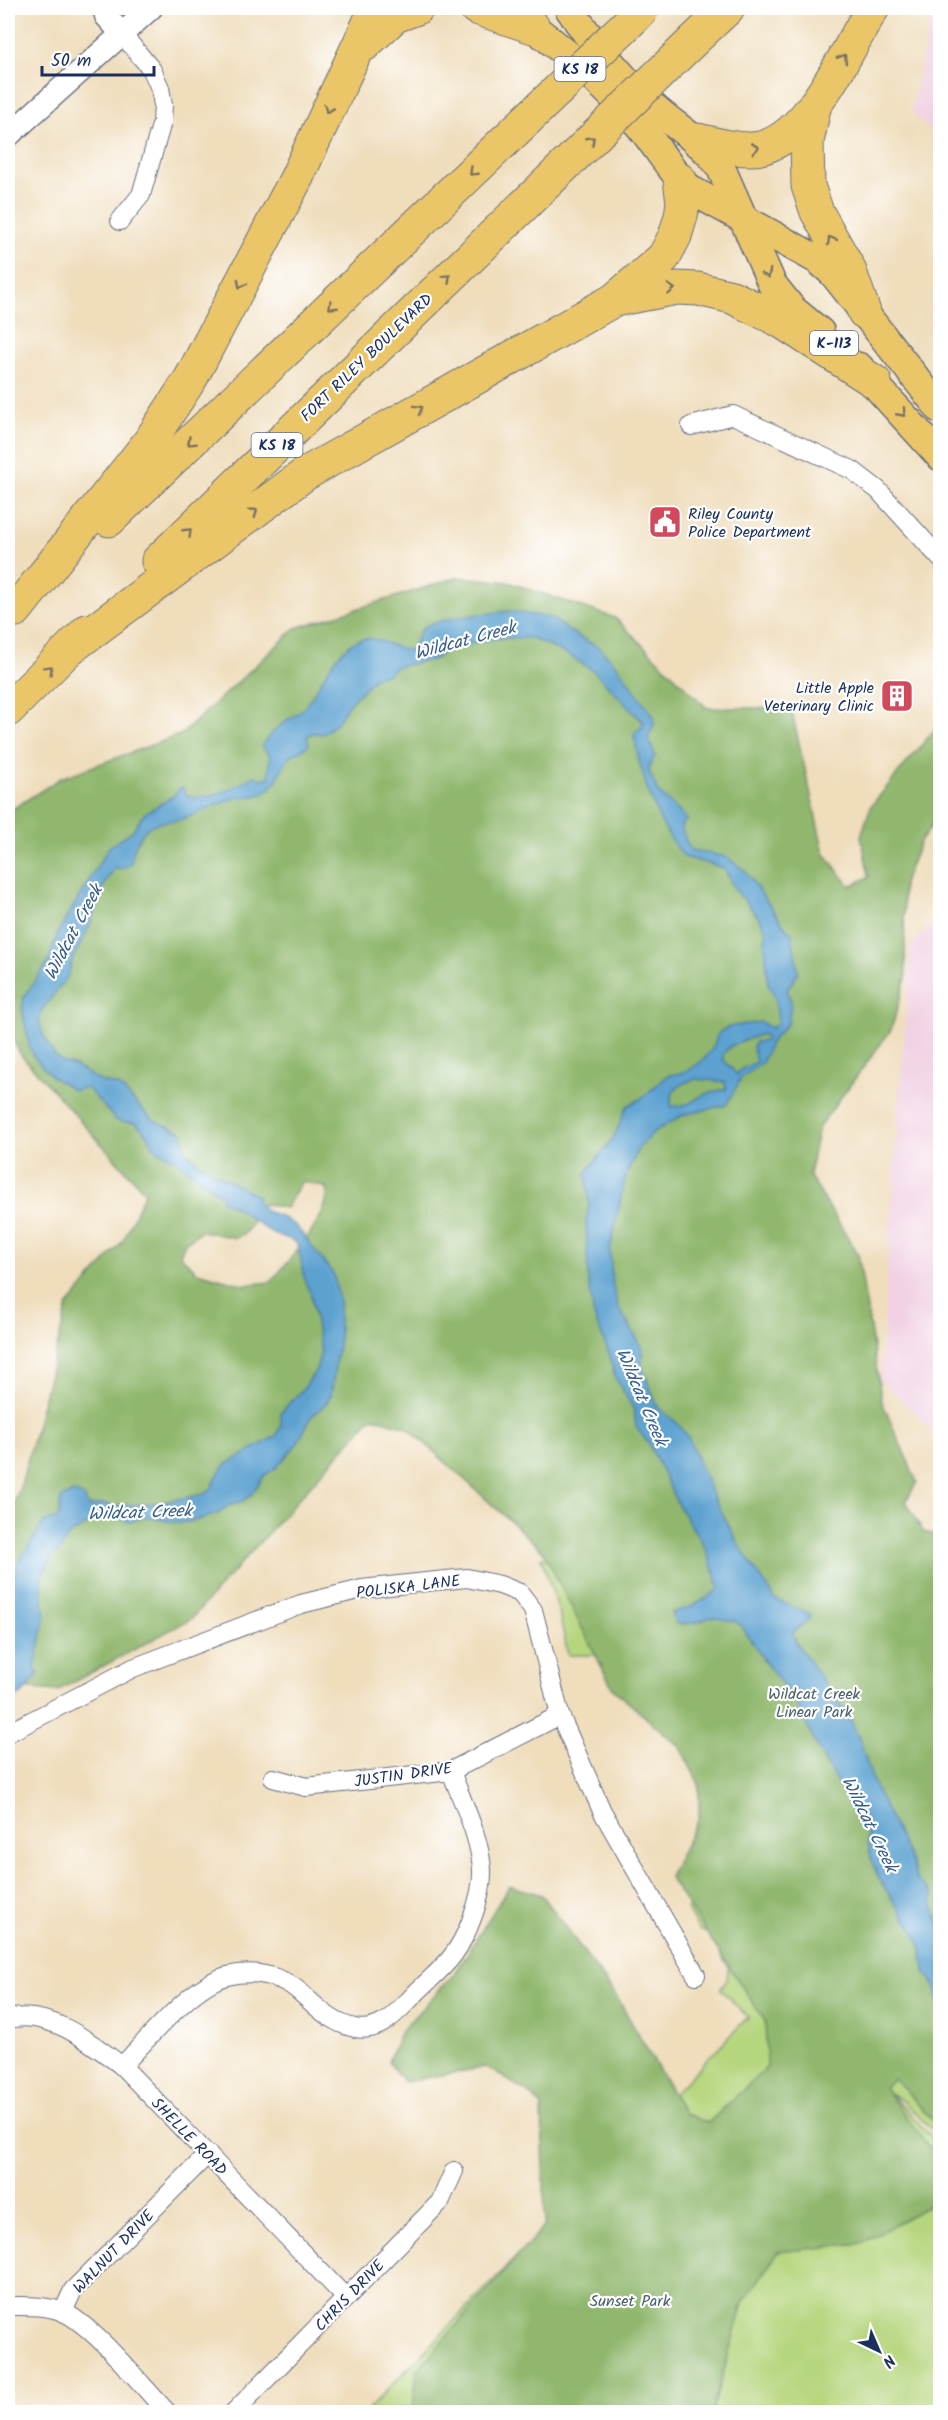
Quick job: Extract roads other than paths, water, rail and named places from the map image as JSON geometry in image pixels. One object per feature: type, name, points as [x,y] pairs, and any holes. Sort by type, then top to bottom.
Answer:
[{"type":"highway","points":[[12,615],[150,441],[191,378],[296,179],[376,8]]},
{"type":"highway","points":[[352,56],[395,16],[417,8]]},
{"type":"highway","points":[[476,8],[525,17]]},
{"type":"highway","name":"KS 18","points":[[12,615],[644,8]]},
{"type":"highway","name":"FORT RILEY BOULEVARD","points":[[8,710],[728,8]]},
{"type":"highway","points":[[698,140],[753,150],[774,145],[797,128],[814,108],[873,8]]},
{"type":"highway","points":[[814,108],[807,142],[808,186],[822,221],[849,269],[864,312]]},
{"type":"highway","points":[[72,646],[305,474],[614,300],[664,257],[675,236],[683,202],[680,180]]},
{"type":"highway","points":[[614,300],[677,288],[698,289],[732,297],[779,320],[875,382]]},
{"type":"main road","name":"K-113","points":[[569,8],[589,38],[650,104],[698,140],[711,153],[721,168],[761,263],[781,297],[875,382],[940,456]]},
{"type":"main road","name":"K-113","points":[[525,17],[608,92],[638,124],[680,180],[698,196],[818,260],[833,273],[940,409]]},
{"type":"street","points":[[104,8],[106,16],[152,70],[160,88],[163,105],[162,122],[141,195],[120,221]]},
{"type":"street","points":[[8,136],[151,8]]},
{"type":"street","points":[[692,426],[734,415],[852,470],[878,490],[940,558]]},
{"type":"street","name":"POLISKA LANE","points":[[8,1733],[133,1668],[301,1604],[362,1589],[467,1578],[501,1586],[520,1593],[533,1610],[560,1715],[602,1811],[696,1975]]},
{"type":"street","name":"JUSTIN DRIVE","points":[[273,1778],[306,1788],[451,1771],[560,1715]]},
{"type":"street","points":[[122,2066],[189,1997],[224,1976],[250,1972],[272,1976],[297,1989],[318,2010],[338,2024],[358,2029],[371,2028],[386,2022],[453,1955],[466,1934],[476,1907],[482,1871],[474,1834],[451,1771]]},
{"type":"street","name":"SHELLE ROAD","points":[[8,2019],[21,2016],[54,2023],[86,2038],[122,2066],[346,2298]]},
{"type":"street","name":"WALNUT DRIVE","points":[[8,2306],[31,2306],[63,2313],[73,2290],[208,2154]]},
{"type":"street","name":"CHRIS DRIVE","points":[[234,2412],[440,2202],[454,2171]]},
{"type":"street","points":[[63,2313],[87,2329],[167,2412]]},
{"type":"water","name":"Wildcat Creek","points":[[509,611],[551,618],[600,648],[617,666],[653,715],[654,725],[648,738],[655,756],[648,769],[658,792],[687,819],[681,826],[691,850],[727,857],[746,872],[792,934],[798,973],[787,990],[791,1002],[788,1023],[770,1043],[762,1063],[742,1077],[726,1105],[683,1115],[654,1132],[639,1147],[627,1173],[610,1251],[612,1283],[618,1307],[642,1347],[642,1366],[657,1406],[678,1424],[688,1437],[711,1492],[740,1547],[776,1600],[810,1614],[808,1620],[792,1633],[797,1644],[851,1720],[874,1785],[912,1863],[917,1881],[933,1896],[932,1900],[940,1928],[940,2004],[935,1985],[926,1974],[916,1934],[879,1879],[871,1859],[866,1830],[826,1764],[794,1700],[741,1625],[734,1621],[710,1617],[696,1623],[676,1624],[672,1613],[693,1606],[720,1589],[705,1547],[679,1507],[650,1446],[636,1427],[634,1410],[615,1377],[610,1356],[594,1316],[588,1277],[586,1220],[589,1205],[586,1173],[614,1137],[627,1106],[640,1099],[669,1075],[689,1070],[700,1062],[710,1052],[720,1032],[734,1026],[761,1022],[771,1028],[778,1023],[775,997],[768,984],[766,931],[760,919],[734,888],[724,868],[684,857],[674,844],[658,815],[637,752],[634,736],[636,731],[642,727],[643,722],[594,671],[568,655],[532,638],[495,638],[447,649],[435,659],[396,667],[388,674],[375,677],[348,705],[337,723],[323,734],[312,733],[307,736],[309,744],[286,761],[276,781],[263,793],[256,796],[239,797],[184,819],[151,825],[135,846],[131,864],[120,869],[115,867],[105,883],[89,928],[72,960],[68,976],[41,1011],[39,1020],[42,1032],[54,1055],[64,1063],[73,1065],[100,1081],[119,1086],[153,1120],[182,1132],[185,1149],[190,1156],[218,1175],[257,1196],[258,1203],[266,1211],[296,1226],[334,1275],[339,1301],[339,1338],[331,1395],[312,1416],[297,1444],[276,1468],[265,1475],[251,1495],[243,1501],[229,1505],[218,1514],[189,1522],[179,1523],[145,1517],[129,1522],[116,1517],[99,1518],[69,1535],[61,1549],[51,1558],[41,1578],[45,1619],[35,1669],[39,1673],[23,1693],[8,1702],[8,1606],[17,1564],[44,1522],[58,1518],[61,1498],[74,1492],[84,1497],[88,1507],[105,1504],[115,1506],[159,1503],[204,1494],[211,1489],[220,1471],[227,1464],[276,1436],[281,1425],[281,1412],[305,1387],[316,1370],[321,1352],[311,1294],[305,1282],[298,1245],[292,1240],[270,1232],[237,1208],[221,1200],[222,1196],[217,1192],[174,1159],[154,1148],[149,1137],[136,1123],[117,1121],[87,1088],[73,1090],[51,1076],[34,1057],[29,1045],[22,1009],[24,997],[48,962],[58,932],[109,847],[132,831],[145,813],[172,797],[180,788],[183,788],[186,795],[203,797],[222,792],[255,776],[261,779],[269,777],[270,756],[262,746],[263,744],[277,728],[305,707],[330,667],[345,649],[354,642],[369,639],[411,650],[420,631],[428,625],[449,619]],"holes":[[[761,1034],[766,1039],[755,1042],[753,1047],[756,1062],[740,1070],[737,1075],[723,1059],[723,1054],[731,1046]],[[695,1079],[725,1082],[726,1089],[705,1094],[688,1104],[672,1107],[672,1096],[676,1088]]]},
{"type":"place","name":"Riley County Police Department","points":[[665,522]]},
{"type":"place","name":"Little Apple Veterinary Clinic","points":[[897,696]]},
{"type":"park label","name":"Wildcat Creek Linear Park","points":[[814,1702]]},
{"type":"park label","name":"Sunset Park","points":[[630,2300]]}]
